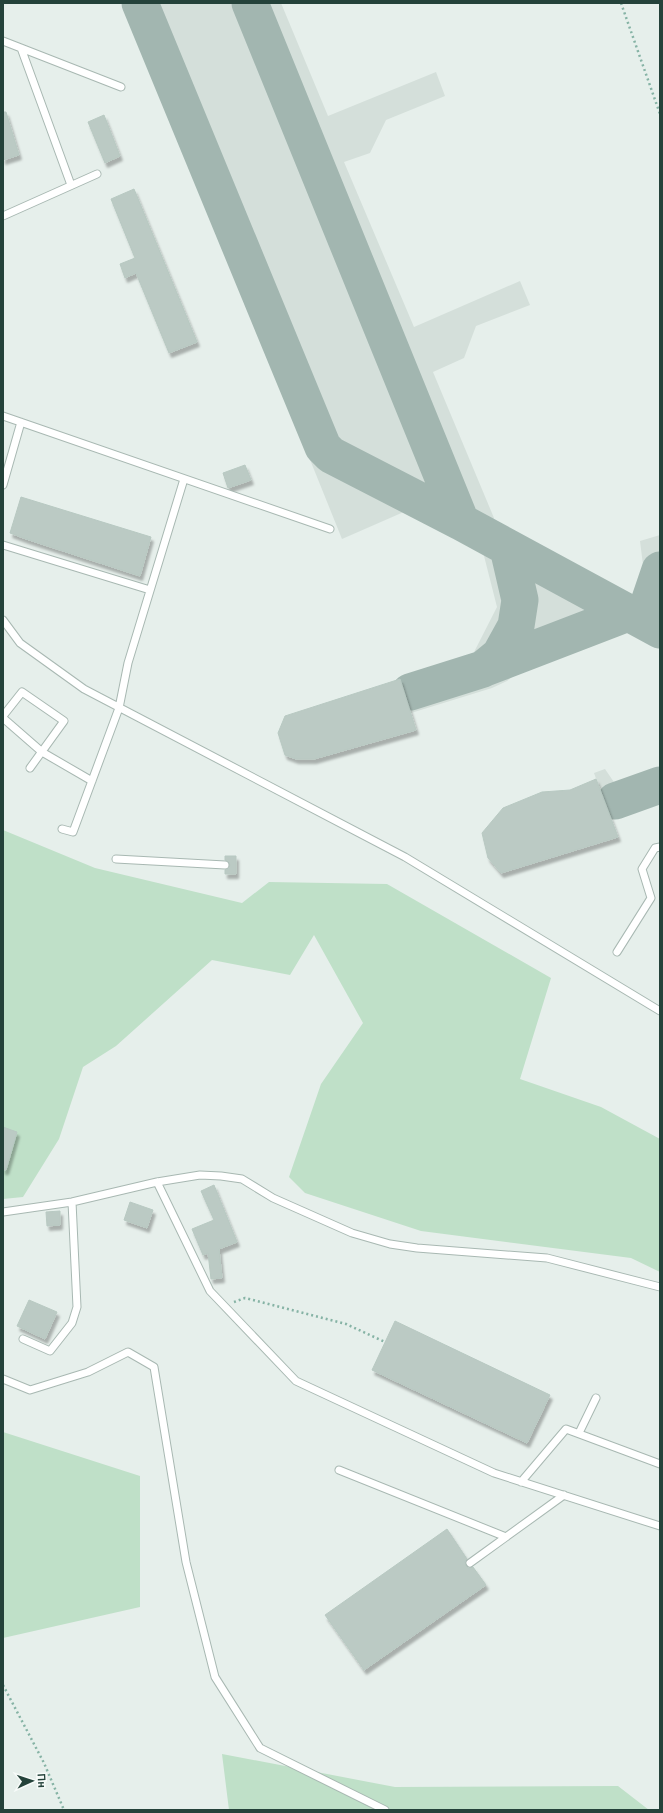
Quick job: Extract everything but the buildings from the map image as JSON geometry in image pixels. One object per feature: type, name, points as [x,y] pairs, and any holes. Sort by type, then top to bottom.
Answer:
[{"type":"lane","points":[[3,41],[121,88]]},
{"type":"lane","points":[[21,48],[71,185]]},
{"type":"lane","points":[[3,216],[97,174]]},
{"type":"lane","points":[[3,416],[330,530]]},
{"type":"lane","points":[[3,486],[21,422]]},
{"type":"lane","points":[[62,829],[73,832],[119,708],[128,663],[184,479]]},
{"type":"lane","points":[[3,545],[150,590]]},
{"type":"lane","points":[[3,620],[20,643],[84,689],[405,857],[660,1010]]},
{"type":"lane","points":[[30,768],[42,752],[64,722],[22,692],[3,717],[42,752],[92,781]]},
{"type":"lane","points":[[617,952],[651,898],[642,869],[655,848],[660,847]]},
{"type":"lane","points":[[116,859],[225,865]]},
{"type":"lane","points":[[3,1212],[72,1202],[157,1182],[200,1175],[221,1176],[242,1180],[273,1198],[352,1233],[390,1244],[417,1248],[547,1258],[660,1287]]},
{"type":"lane","points":[[157,1182],[210,1291],[296,1381],[494,1473],[660,1526]]},
{"type":"lane","points":[[23,1339],[50,1352],[72,1323],[77,1307],[72,1202]]},
{"type":"lane","points":[[3,1379],[30,1390],[88,1372],[128,1352],[154,1367],[186,1562],[214,1677],[260,1748],[385,1810]]},
{"type":"lane","points":[[579,1433],[596,1398]]},
{"type":"lane","points":[[521,1482],[566,1429],[660,1464]]},
{"type":"lane","points":[[339,1470],[506,1537]]},
{"type":"lane","points":[[470,1563],[564,1495]]},
{"type":"path","points":[[621,3],[660,114]]},
{"type":"path","points":[[224,1305],[245,1298],[346,1324],[385,1342]]},
{"type":"path","points":[[3,1685],[44,1763],[64,1810]]},
{"type":"shaded area","points":[[126,3],[281,3],[328,116],[436,72],[445,96],[386,120],[370,153],[344,162],[414,327],[520,281],[530,305],[476,326],[464,358],[433,372],[494,518],[482,548],[406,511],[342,539]]},
{"type":"shaded area","points":[[660,535],[660,608],[632,595],[646,589],[640,541]]},
{"type":"shaded area","points":[[482,548],[618,625],[521,659],[517,673],[507,681],[492,688],[411,713],[402,686],[471,658],[497,607]]},
{"type":"shaded area","points":[[605,769],[618,788],[660,772],[660,803],[611,820],[594,773]]},
{"type":"green space","points":[[3,830],[95,868],[242,903],[269,882],[387,884],[551,978],[520,1079],[601,1107],[660,1139],[660,1272],[631,1258],[421,1231],[305,1193],[289,1177],[321,1084],[363,1023],[314,935],[290,975],[212,960],[116,1046],[83,1067],[59,1139],[23,1197],[3,1199]]},
{"type":"green space","points":[[3,1432],[140,1476],[140,1607],[3,1638]]},
{"type":"green space","points":[[222,1754],[395,1787],[618,1786],[649,1810],[229,1810]]},
{"type":"taxiway","points":[[140,3],[323,447],[331,455],[461,522]]},
{"type":"taxiway","points":[[250,3],[461,522],[660,630]]},
{"type":"taxiway","points":[[410,692],[483,669],[500,655],[516,626],[520,600],[508,548]]},
{"type":"taxiway","points":[[643,620],[660,570]]},
{"type":"taxiway","points":[[485,668],[628,613]]},
{"type":"taxiway","points":[[615,801],[660,785]]}]
